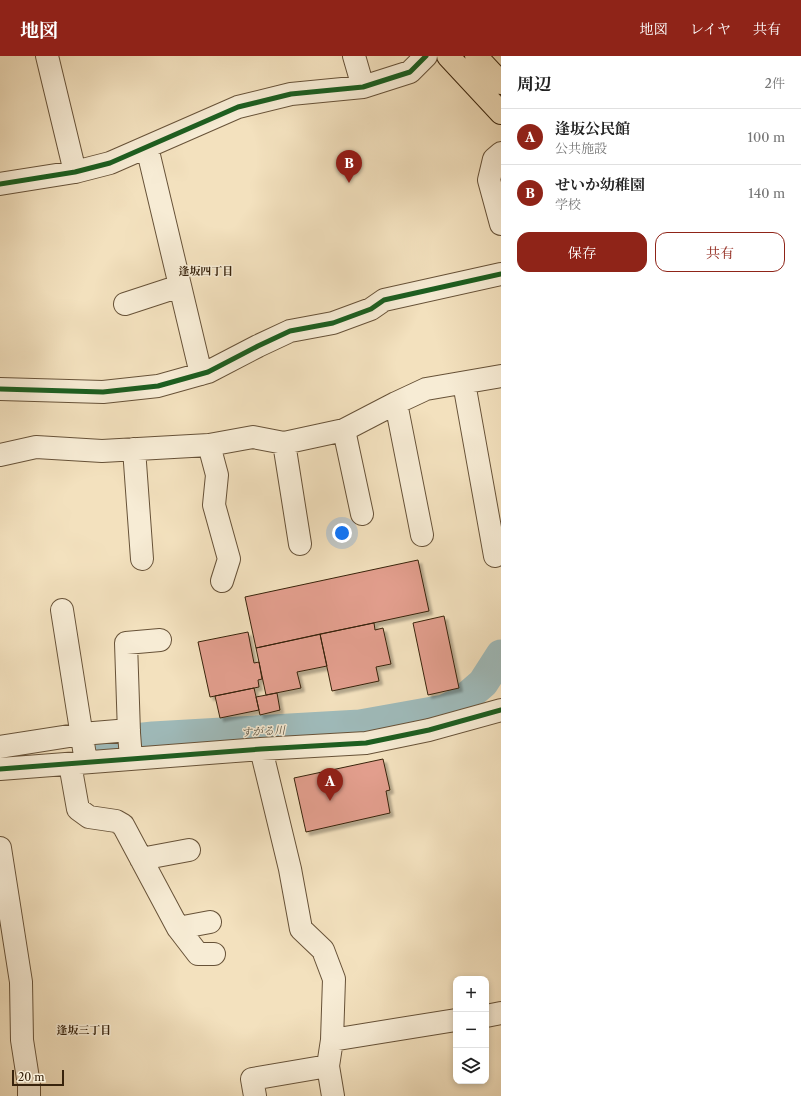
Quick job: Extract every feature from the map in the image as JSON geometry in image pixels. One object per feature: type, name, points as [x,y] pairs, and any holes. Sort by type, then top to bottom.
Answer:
[{"type":"main road","points":[[448,56],[501,113]]},
{"type":"main road","points":[[476,56],[501,83]]},
{"type":"street","points":[[46,56],[75,172]]},
{"type":"street","points":[[354,56],[363,87]]},
{"type":"street","points":[[0,184],[75,172],[110,163],[238,107],[291,94],[363,87],[410,72],[426,56]]},
{"type":"street","points":[[147,147],[201,374]]},
{"type":"street","points":[[501,153],[494,159],[489,180],[501,224]]},
{"type":"street","points":[[0,390],[103,392],[158,386],[208,372],[290,331],[333,323],[371,308],[384,300],[501,274]]},
{"type":"street","points":[[125,304],[180,286]]},
{"type":"street","points":[[0,456],[36,447],[102,451],[209,445],[253,437],[284,443],[344,430],[426,389],[501,376]]},
{"type":"street","points":[[464,383],[495,556]]},
{"type":"street","points":[[396,403],[422,535]]},
{"type":"street","points":[[344,430],[362,514]]},
{"type":"street","points":[[284,443],[300,544]]},
{"type":"street","points":[[209,445],[217,475],[214,505],[229,559],[222,581]]},
{"type":"street","points":[[134,449],[142,559]]},
{"type":"street","points":[[62,610],[81,751],[78,809],[89,817],[116,821],[123,825],[178,928],[198,954],[214,954]]},
{"type":"street","points":[[130,743],[126,643],[160,640]]},
{"type":"street","points":[[0,769],[81,751],[130,743],[261,749],[366,743],[429,730],[501,710]]},
{"type":"street","points":[[0,747],[81,751],[130,743]]},
{"type":"street","points":[[261,749],[290,869],[301,929],[323,950],[334,979],[332,1040],[328,1066],[333,1096]]},
{"type":"street","points":[[0,848],[22,982],[22,1040],[29,1085],[29,1096]]},
{"type":"street","points":[[141,859],[188,850]]},
{"type":"street","points":[[178,928],[210,922]]},
{"type":"street","points":[[489,1016],[501,1014]]},
{"type":"street","points":[[332,1040],[453,1020]]},
{"type":"street","points":[[255,1096],[252,1078],[328,1066]]},
{"type":"building","points":[[418,560],[429,611],[256,648],[245,597]]},
{"type":"building","points":[[444,616],[459,688],[428,695],[413,623]]},
{"type":"building","points":[[374,623],[375,630],[383,628],[391,664],[376,667],[379,681],[332,691],[320,634]]},
{"type":"building","points":[[248,632],[254,663],[259,662],[262,679],[258,680],[259,687],[210,697],[198,642]]},
{"type":"building","points":[[320,634],[327,666],[297,672],[301,688],[266,695],[256,648]]},
{"type":"building","points":[[254,688],[259,710],[220,718],[215,696]]},
{"type":"building","points":[[277,693],[280,710],[260,715],[256,697]]},
{"type":"building","points":[[383,759],[390,790],[386,791],[390,813],[306,832],[294,778]]},
{"type":"waterway","name":"すがる川","points":[[98,743],[153,737],[360,725],[444,710],[461,702],[483,683],[501,655]]},
{"type":"cycle path","points":[[0,184],[75,172],[110,163],[238,107],[291,94],[363,87],[410,72],[426,56]]},
{"type":"cycle path","points":[[0,389],[103,392],[158,386],[208,372],[290,331],[333,323],[371,309],[384,300],[501,274]]},
{"type":"cycle path","points":[[0,769],[261,749],[366,743],[429,730],[501,710]]},
{"type":"place","name":"せいか幼稚園","points":[[349,183]]},
{"type":"place","name":"逢坂公民館","points":[[330,801]]},
{"type":"district","name":"逢坂四丁目","points":[[206,271]]},
{"type":"district","name":"逢坂三丁目","points":[[84,1030]]}]
